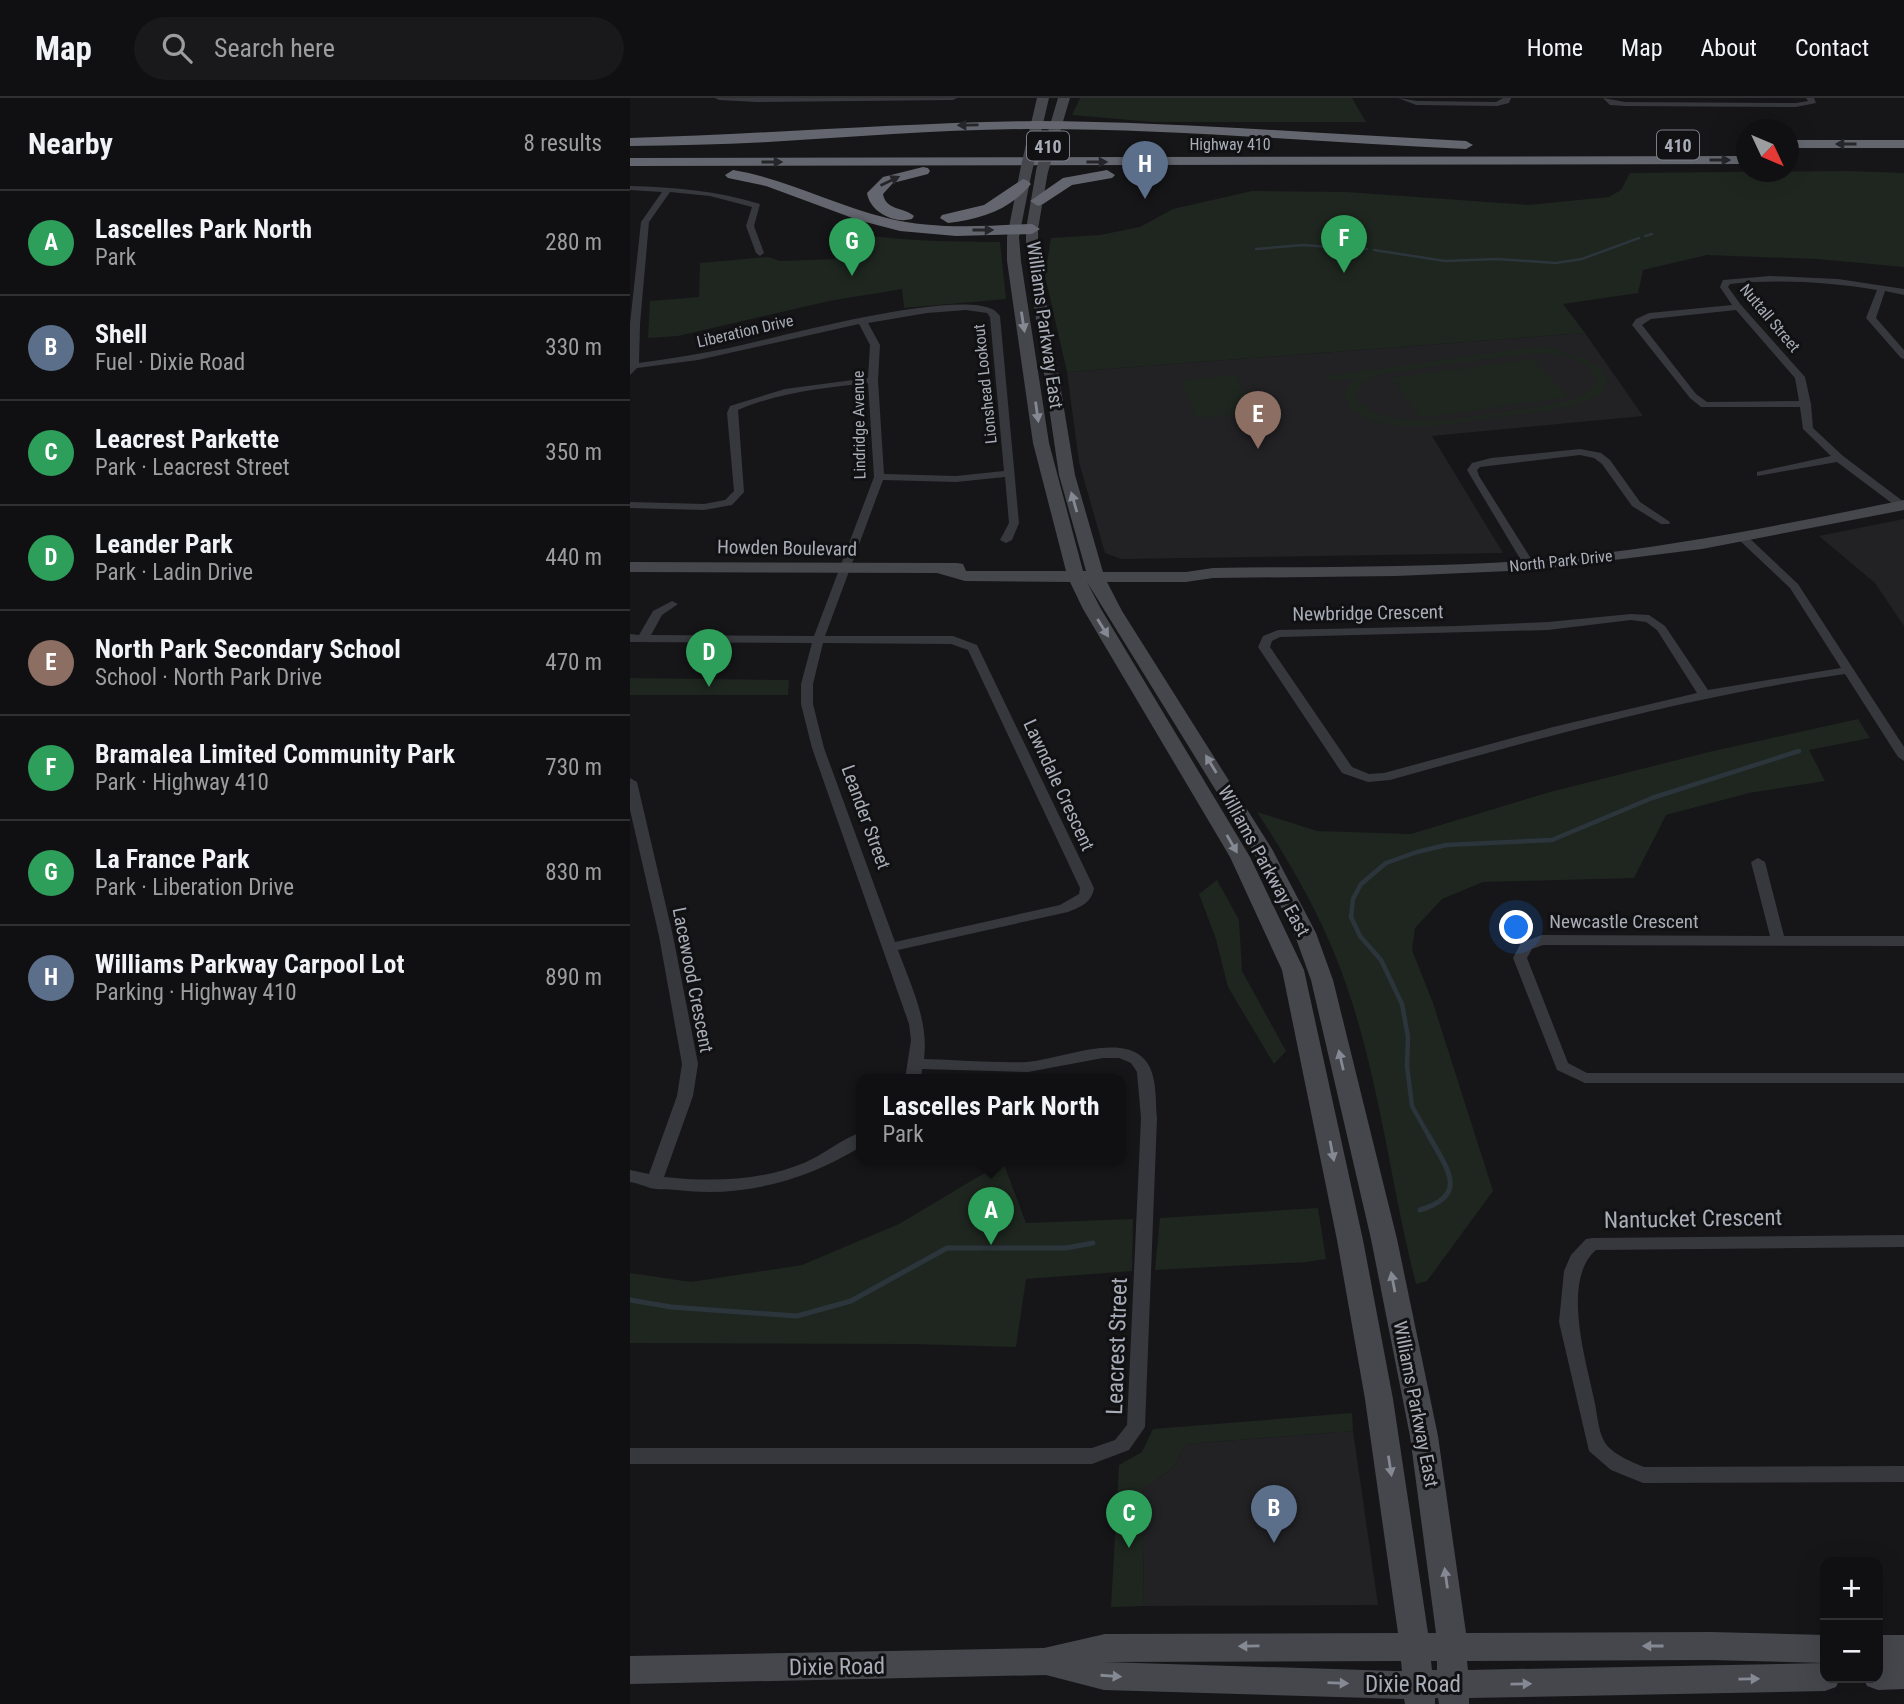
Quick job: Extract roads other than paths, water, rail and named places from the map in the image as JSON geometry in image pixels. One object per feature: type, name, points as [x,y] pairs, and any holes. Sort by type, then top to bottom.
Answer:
[{"type":"highway","points":[[630,145],[911,127],[1055,130],[1150,126],[1292,137],[1466,145]]},
{"type":"highway","points":[[1799,144],[1904,144]]},
{"type":"highway","name":"Highway 410","points":[[630,145],[1071,154]]},
{"type":"highway","name":"Highway 410","points":[[1195,145],[1466,145],[1692,152],[1736,159]]},
{"type":"highway","points":[[1038,201],[1068,181],[1110,175],[1669,163],[1692,152]]},
{"type":"highway","name":"Highway 410","points":[[630,162],[1071,154],[1692,152]]},
{"type":"highway","points":[[1025,178],[1009,198],[994,207],[949,218],[899,215],[886,209],[874,198],[883,183],[924,170],[1071,154]]},
{"type":"highway","points":[[1799,160],[1904,160]]},
{"type":"highway","points":[[630,168],[712,172],[769,181],[880,221],[905,227],[1023,230]]},
{"type":"main road","name":"Williams Parkway East","points":[[1043,98],[1025,178],[1023,230],[1032,251],[1067,475],[1092,609],[1240,857],[1293,970],[1347,1226],[1379,1399],[1416,1646],[1419,1694]]},
{"type":"main road","name":"Williams Parkway East","points":[[1064,98],[1042,171],[1038,201],[1023,230],[1014,261],[1041,443],[1084,572],[1113,611],[1184,721],[1262,849],[1306,933],[1322,981],[1384,1239],[1424,1436],[1445,1573],[1454,1694]]},
{"type":"main road","name":"North Park Drive","points":[[1084,572],[1186,577],[1213,573],[1463,569],[1529,565],[1592,559],[1742,537],[1903,505]]},
{"type":"main road","name":"Howden Boulevard","points":[[630,567],[943,570],[965,576],[1084,572]]},
{"type":"main road","name":"Dixie Road","points":[[630,1670],[1044,1662],[1105,1648],[1711,1646],[1820,1649]]},
{"type":"main road","points":[[1883,1649],[1904,1649]]},
{"type":"main road","name":"Dixie Road","points":[[1044,1662],[1104,1676],[1419,1694],[1820,1677]]},
{"type":"main road","points":[[1883,1676],[1904,1675]]},
{"type":"street","points":[[719,98],[953,98]]},
{"type":"street","points":[[1402,98],[1416,103],[1497,104],[1507,98]]},
{"type":"street","points":[[1607,98],[1613,103],[1625,104],[1704,101],[1803,105],[1812,103],[1811,98]]},
{"type":"street","points":[[630,188],[668,189],[724,196],[757,206],[750,226],[760,253]]},
{"type":"street","points":[[632,369],[645,222],[668,189]]},
{"type":"street","name":"Nuttall Street","points":[[1903,505],[1839,458],[1808,429],[1800,377],[1738,307],[1724,287],[1726,282],[1783,280],[1904,292]]},
{"type":"street","points":[[1882,288],[1871,318],[1904,356]]},
{"type":"street","points":[[1738,307],[1649,316],[1637,325],[1693,396],[1705,405],[1806,404]]},
{"type":"street","name":"Lionshead Lookout","points":[[862,320],[920,311],[990,311],[995,316],[1014,523],[1006,540]]},
{"type":"street","name":"Liberation Drive","points":[[632,369],[679,362],[862,320]]},
{"type":"street","name":"Lindridge Avenue","points":[[846,570],[879,477],[873,380],[875,345],[862,320]]},
{"type":"street","points":[[630,505],[704,507],[728,503],[739,492],[732,413],[734,408],[747,402],[818,386],[873,380]]},
{"type":"street","points":[[1529,565],[1474,476],[1472,470],[1476,464],[1580,452],[1597,454],[1604,458],[1636,505],[1665,522]]},
{"type":"street","points":[[1761,474],[1839,458]]},
{"type":"street","points":[[879,477],[956,479],[1010,473]]},
{"type":"street","points":[[1742,537],[1794,586],[1904,757]]},
{"type":"street","name":"Leander Street","points":[[846,570],[819,637],[807,684],[807,704],[818,748],[917,1024],[919,1041],[915,1071]]},
{"type":"street","points":[[636,638],[657,613],[672,604]]},
{"type":"street","name":"Newbridge Crescent","points":[[1705,695],[1661,628],[1649,619],[1640,618],[1469,629],[1278,634],[1267,639],[1265,647],[1347,770],[1368,778],[1385,777],[1513,742],[1705,695],[1772,680],[1850,670]]},
{"type":"street","points":[[636,638],[819,637]]},
{"type":"street","name":"Lawndale Crescent","points":[[819,637],[953,640],[973,648],[1087,888],[1086,896],[1063,909],[891,947]]},
{"type":"street","name":"Lacewood Crescent","points":[[630,782],[666,936],[690,1064],[685,1096],[654,1183]]},
{"type":"street","points":[[1758,862],[1778,940]]},
{"type":"street","name":"Newcastle Crescent","points":[[1904,940],[1542,940],[1526,946],[1520,958],[1562,1066],[1586,1078],[1904,1078]]},
{"type":"street","name":"Leacrest Street","points":[[630,1456],[1092,1456],[1122,1445],[1136,1427],[1149,1118],[1145,1071],[1136,1059],[1120,1053],[1104,1053],[1028,1067],[915,1071]]},
{"type":"street","points":[[630,1176],[654,1183],[695,1187],[746,1185],[788,1177],[837,1155],[856,1142]]},
{"type":"street","name":"Nantucket Crescent","points":[[1904,1241],[1592,1244],[1579,1255],[1573,1271],[1568,1322],[1596,1446],[1618,1464],[1643,1475],[1904,1474]]},
{"type":"waterway","points":[[1645,236],[1652,234]]},
{"type":"waterway","points":[[1374,250],[1445,261],[1497,259],[1556,263],[1582,259],[1639,238]]},
{"type":"waterway","points":[[1256,249],[1303,245],[1330,247]]},
{"type":"waterway","points":[[1347,248],[1367,249]]},
{"type":"waterway","points":[[1430,1138],[1412,1106],[1407,1066],[1408,1037],[1402,1004],[1381,960],[1360,936],[1351,917],[1353,899],[1361,884],[1386,863],[1417,852],[1446,845],[1552,840],[1652,798],[1799,751]]},
{"type":"waterway","points":[[1420,1210],[1435,1204],[1445,1197],[1450,1189],[1447,1170],[1429,1136]]},
{"type":"waterway","points":[[630,1300],[671,1307],[797,1316],[851,1301],[947,1248],[1066,1248],[1093,1243]]},
{"type":"place","name":"Williams Parkway Carpool Lot","points":[[1145,199]]},
{"type":"place","name":"Bramalea Limited Community Park","points":[[1344,273]]},
{"type":"place","name":"La France Park","points":[[852,276]]},
{"type":"place","name":"North Park Secondary School","points":[[1258,449]]},
{"type":"place","name":"Leander Park","points":[[709,687]]},
{"type":"place","name":"Lascelles Park North","points":[[991,1245]]},
{"type":"place","name":"Shell","points":[[1274,1543]]},
{"type":"place","name":"Leacrest Parkette","points":[[1129,1548]]}]
